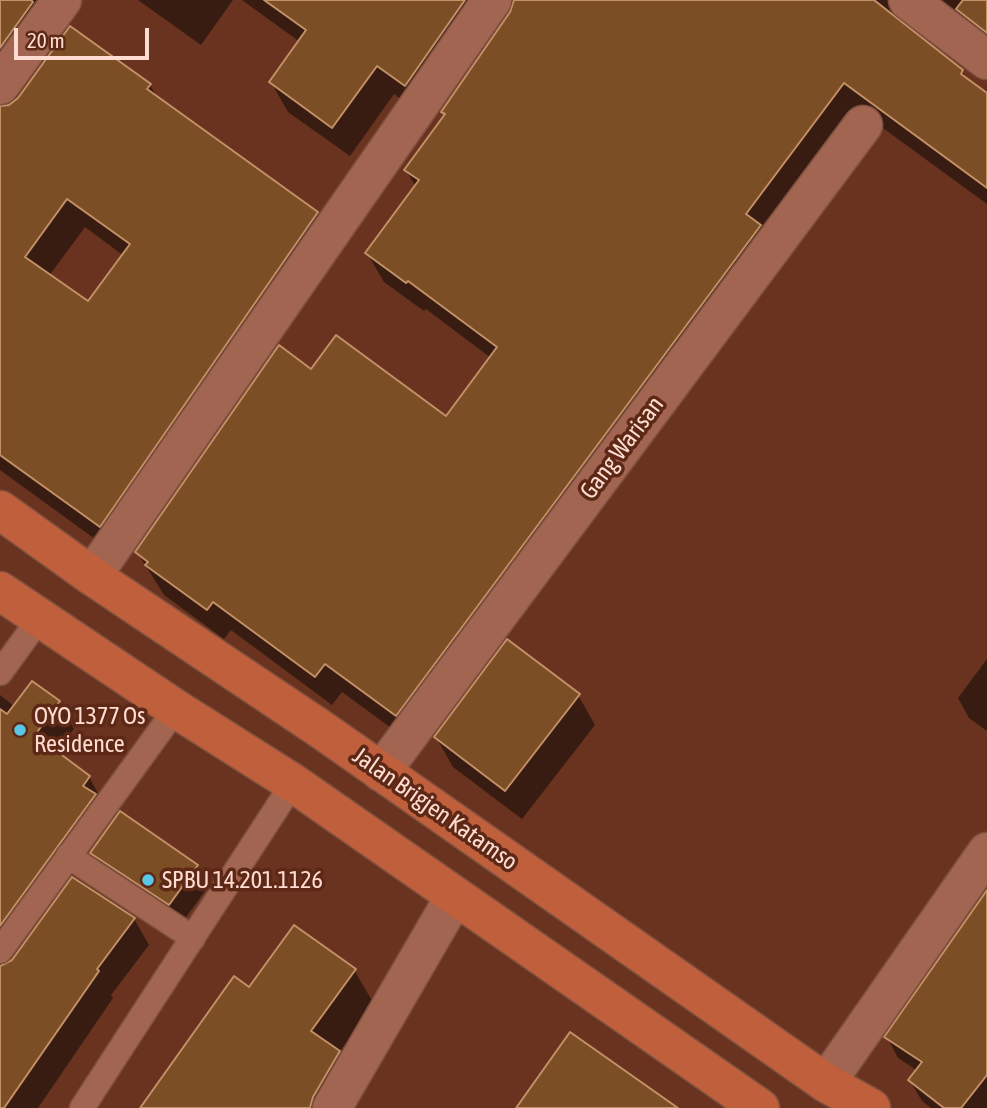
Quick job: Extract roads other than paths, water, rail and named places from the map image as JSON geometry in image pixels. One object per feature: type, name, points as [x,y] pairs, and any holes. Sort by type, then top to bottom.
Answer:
[{"type":"main road","name":"Jalan Brigjen Katamso","points":[[0,510],[92,576],[323,730],[826,1083],[871,1108]]},
{"type":"main road","points":[[0,591],[176,709],[293,783],[760,1108]]},
{"type":"main road","points":[[293,783],[323,730]]},
{"type":"street","points":[[0,85],[62,0]]},
{"type":"street","points":[[92,576],[492,0]]},
{"type":"street","points":[[908,0],[987,60]]},
{"type":"street","name":"Gang Warisan","points":[[381,772],[863,125]]},
{"type":"street","points":[[826,1083],[987,852]]},
{"type":"street","points":[[332,1108],[455,896]]},
{"type":"lane","points":[[0,673],[40,618]]},
{"type":"lane","points":[[0,951],[176,709]]},
{"type":"lane","points":[[82,1108],[293,783]]},
{"type":"lane","points":[[68,856],[193,937]]},
{"type":"place","name":"OYO 1377 Os Residence","points":[[20,730]]},
{"type":"place","name":"SPBU 14.201.1126","points":[[148,880]]}]
